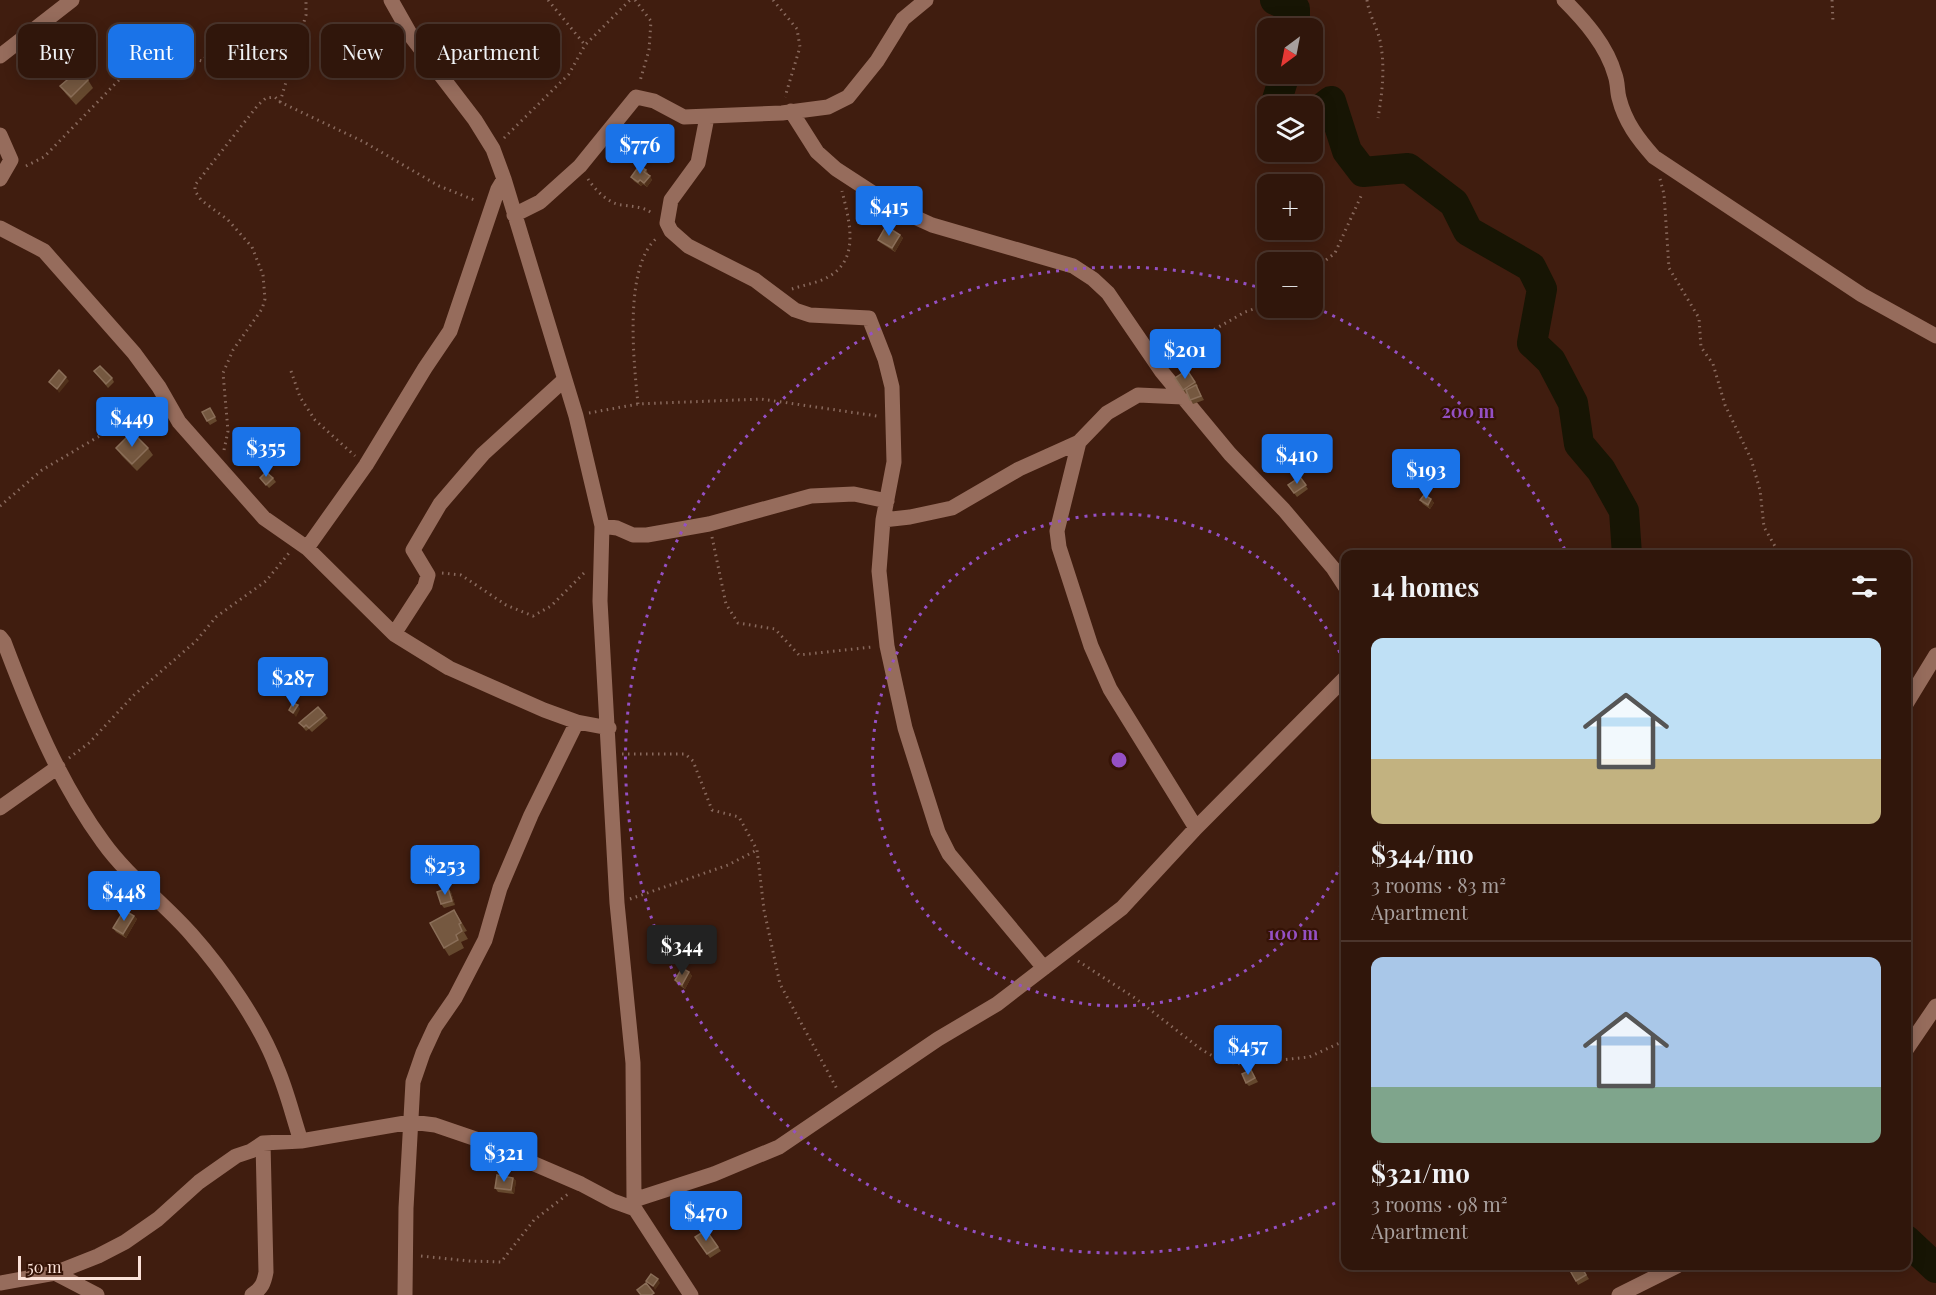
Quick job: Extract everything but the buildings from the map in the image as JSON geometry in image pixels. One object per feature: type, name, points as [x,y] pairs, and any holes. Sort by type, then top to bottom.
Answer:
[{"type":"street","points":[[0,56],[72,0]]},
{"type":"street","points":[[391,0],[413,39],[476,120],[493,149],[576,416],[602,526],[600,601],[609,728],[617,903],[633,1063],[634,1204],[691,1295]]},
{"type":"street","points":[[514,215],[540,202],[580,166],[636,97],[654,101],[684,117],[707,117],[828,107],[848,97],[878,61],[903,19],[926,0]]},
{"type":"street","points":[[1564,0],[1585,22],[1602,47],[1615,75],[1620,99],[1634,134],[1654,157],[1862,295],[1936,336]]},
{"type":"street","points":[[786,112],[817,152],[836,169],[899,210],[933,225],[1073,266],[1093,279],[1108,293],[1162,372],[1230,454],[1284,510],[1341,580]]},
{"type":"street","points":[[707,117],[698,163],[670,200],[669,227],[688,246],[755,280],[795,310],[810,315],[869,318],[888,368],[892,387],[894,462],[883,520],[879,571],[887,646],[905,728],[938,832],[949,854],[1044,968]]},
{"type":"street","points":[[0,135],[11,160],[1,178]]},
{"type":"street","points":[[302,545],[366,465],[425,368],[450,332],[498,189],[504,179]]},
{"type":"street","points":[[0,228],[44,251],[134,353],[159,387],[178,422],[220,470],[264,518],[302,545],[394,634],[449,668],[544,710],[577,722],[609,728]]},
{"type":"street","points":[[394,634],[425,586],[428,575],[413,550],[440,504],[483,454],[564,380]]},
{"type":"street","points":[[883,520],[952,508],[1019,468],[1079,442],[1107,413],[1138,395],[1183,397]]},
{"type":"street","points":[[1079,442],[1057,531],[1059,547],[1091,646],[1110,689],[1197,828]]},
{"type":"street","points":[[602,526],[617,528],[633,535],[647,535],[709,524],[811,496],[854,495],[887,501]]},
{"type":"street","points":[[0,637],[4,642],[26,702],[58,767],[77,803],[102,842],[116,859],[192,934],[247,1009],[277,1066],[301,1142]]},
{"type":"street","points":[[1911,696],[1936,656]]},
{"type":"street","points":[[0,1283],[55,1273],[98,1256],[135,1237],[199,1182],[236,1156],[263,1143],[301,1142],[421,1122],[452,1130],[581,1184],[613,1201],[634,1204],[779,1147],[938,1039],[997,1004],[1122,908],[1197,828],[1341,682]]},
{"type":"street","points":[[405,1295],[413,1082],[435,1027],[455,998],[485,940],[500,888],[531,815],[577,722]]},
{"type":"street","points":[[0,808],[58,767]]},
{"type":"street","points":[[1911,1043],[1936,1006]]},
{"type":"street","points":[[252,1295],[264,1283],[266,1272],[263,1143]]},
{"type":"street","points":[[1619,1295],[1669,1270]]},
{"type":"street","points":[[55,1273],[97,1295]]},
{"type":"path","points":[[304,24],[306,0]]},
{"type":"path","points":[[548,0],[585,45]]},
{"type":"path","points":[[493,149],[568,74],[585,45],[630,0]]},
{"type":"path","points":[[635,0],[651,21],[649,50],[636,97]]},
{"type":"path","points":[[773,0],[797,29],[800,47],[786,112]]},
{"type":"path","points":[[1367,0],[1368,11],[1381,45],[1383,84],[1378,118]]},
{"type":"path","points":[[1832,0],[1833,22]]},
{"type":"path","points":[[1,178],[44,157],[154,44],[172,45],[193,59],[202,60],[206,56]]},
{"type":"path","points":[[280,102],[288,78]]},
{"type":"path","points":[[220,470],[228,431],[223,373],[233,350],[262,309],[265,299],[263,275],[252,248],[228,220],[201,200],[195,191],[195,185],[258,105],[266,98],[275,97],[280,102],[364,142],[438,186],[493,207]]},
{"type":"path","points":[[1654,157],[1664,194],[1670,268],[1699,318],[1701,347],[1713,364],[1725,405],[1750,459],[1760,490],[1764,527],[1777,550]]},
{"type":"path","points":[[580,166],[592,184],[610,201],[619,205],[644,207],[669,227],[649,244],[638,270],[632,343],[638,404]]},
{"type":"path","points":[[773,295],[828,277],[839,268],[849,254],[852,235],[836,169]]},
{"type":"path","points":[[1323,262],[1335,253],[1362,195]]},
{"type":"path","points":[[1162,372],[1201,337],[1245,312],[1257,308]]},
{"type":"path","points":[[291,370],[300,397],[315,420],[366,465]]},
{"type":"path","points":[[0,506],[42,470],[103,434],[153,398],[159,387]]},
{"type":"path","points":[[576,416],[638,404],[761,399],[894,419]]},
{"type":"path","points":[[709,524],[726,604],[738,623],[775,629],[800,655],[887,646]]},
{"type":"path","points":[[58,767],[89,742],[134,695],[196,641],[216,617],[266,582],[302,545]]},
{"type":"path","points":[[428,575],[446,573],[461,575],[507,605],[533,616],[551,606],[601,555]]},
{"type":"path","points":[[610,754],[685,754],[693,761],[712,810],[739,817],[757,850],[764,910],[780,984],[831,1081],[847,1102]]},
{"type":"path","points":[[617,903],[728,865],[757,850]]},
{"type":"path","points":[[1064,952],[1135,998],[1202,1050],[1222,1061],[1242,1064],[1309,1057],[1341,1042]]},
{"type":"path","points":[[405,1254],[501,1262],[534,1220],[581,1184]]},
{"type":"waterway","points":[[1275,0],[1295,9],[1295,18]]},
{"type":"waterway","points":[[1278,96],[1282,84]]},
{"type":"waterway","points":[[1323,107],[1331,101],[1347,151],[1363,172],[1408,168],[1454,203],[1468,231],[1531,267],[1542,289],[1532,343],[1551,361],[1573,403],[1579,444],[1601,470],[1624,511],[1627,550]]},
{"type":"waterway","points":[[1911,1245],[1936,1268]]}]
